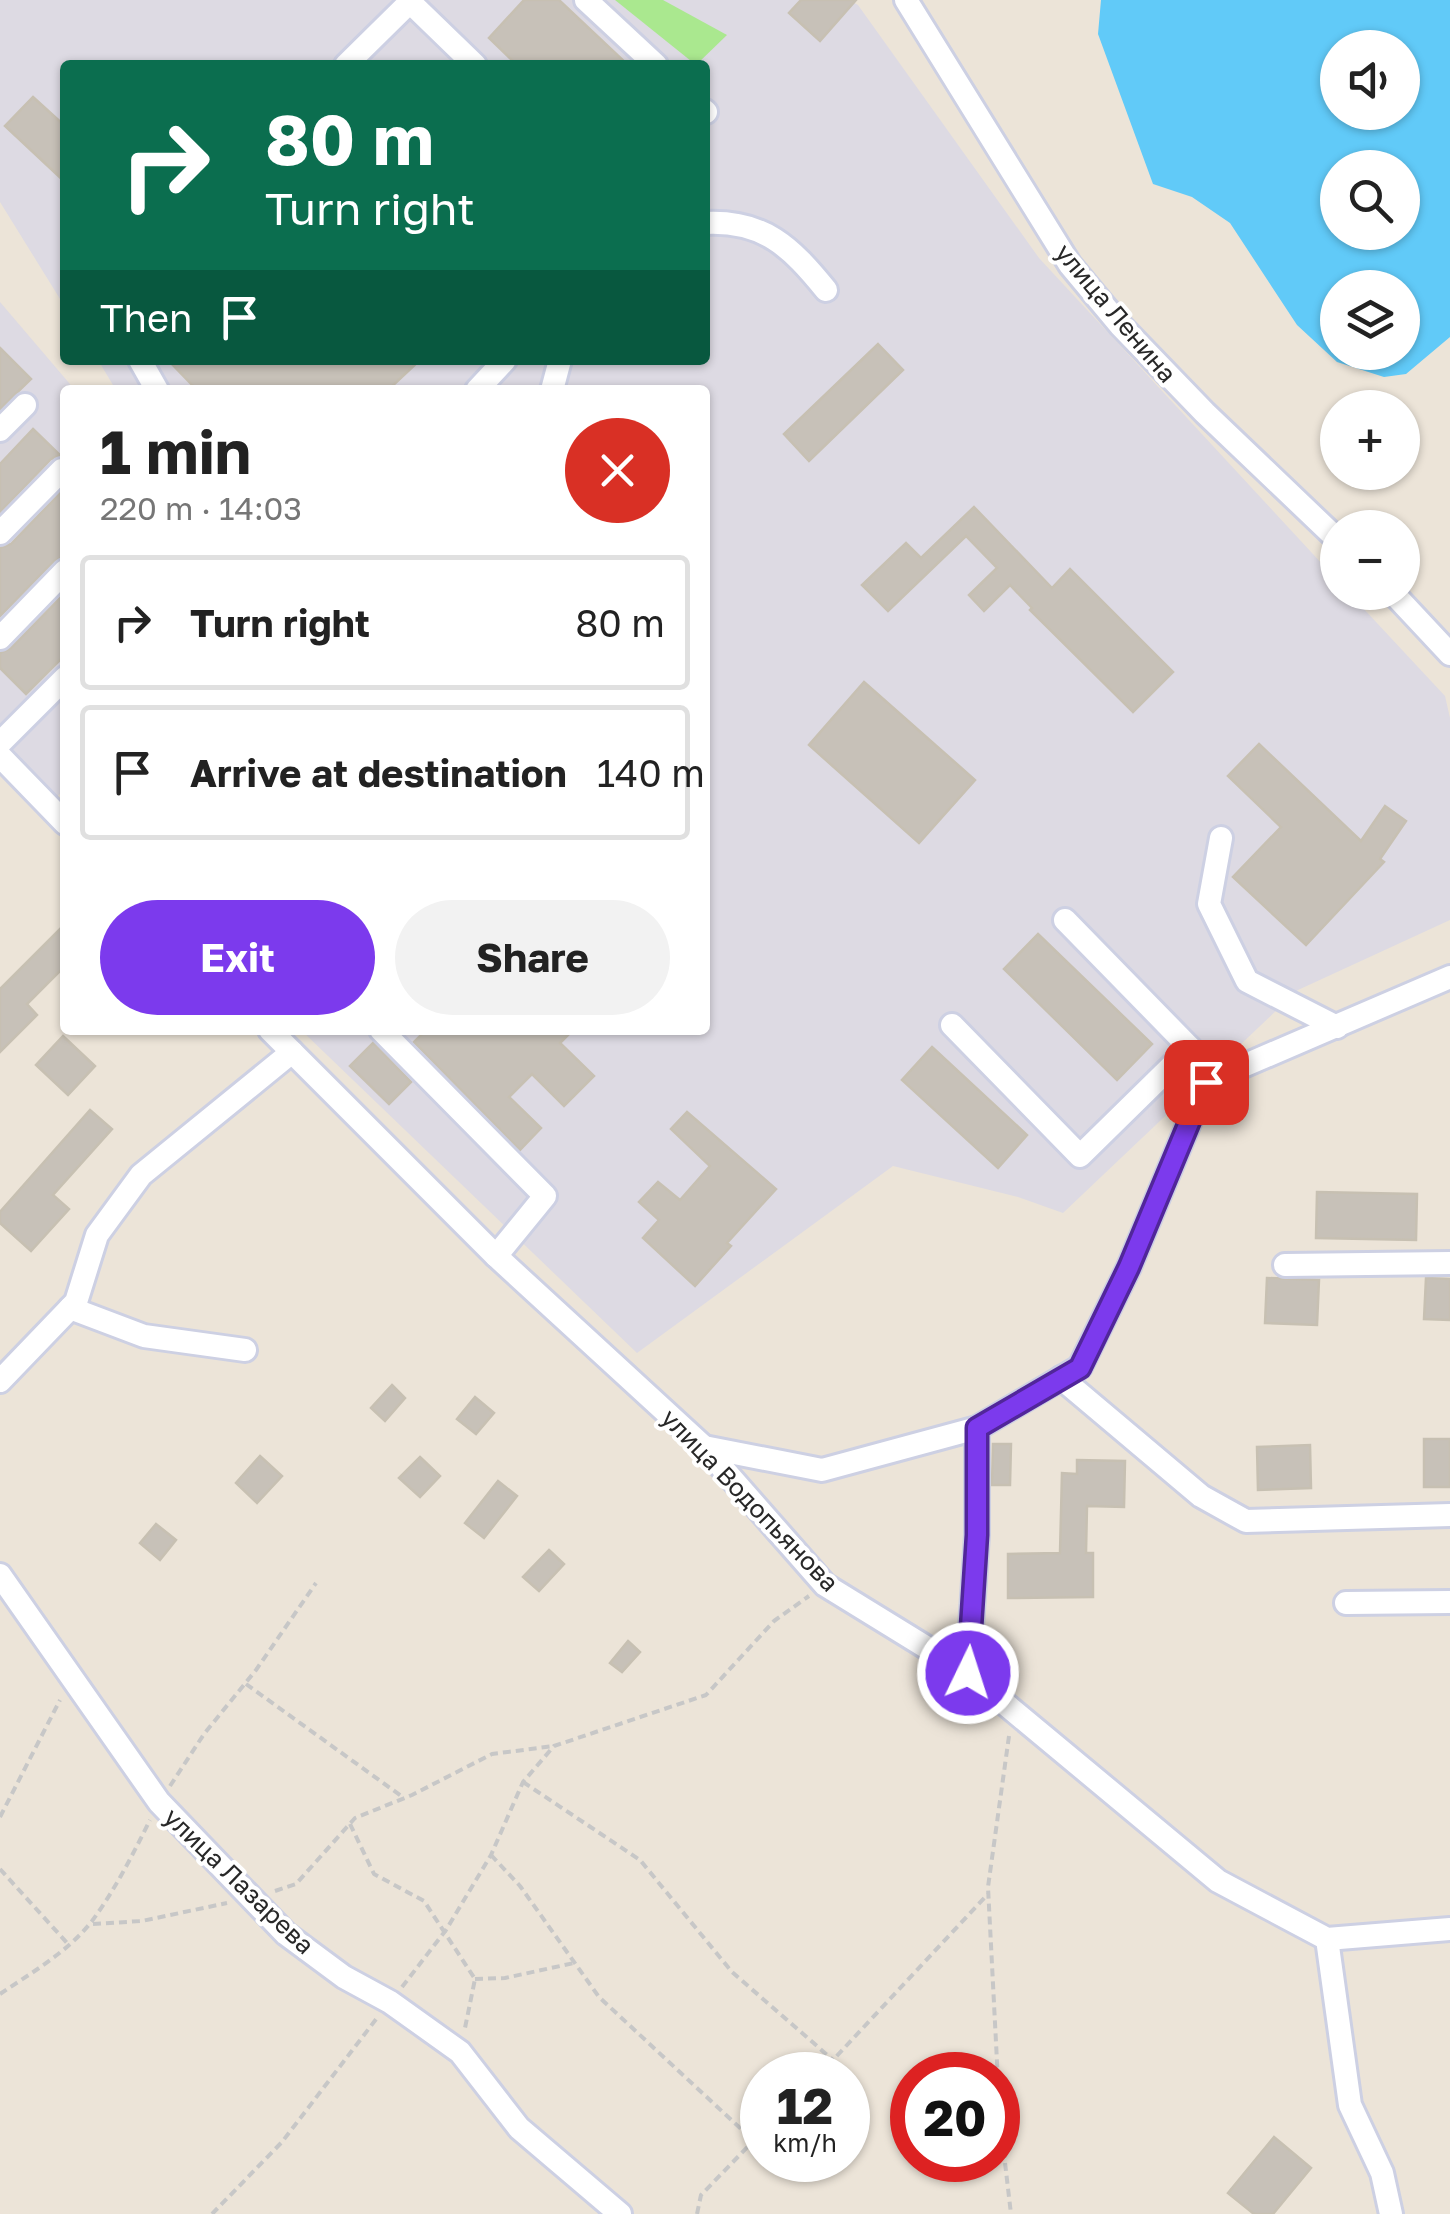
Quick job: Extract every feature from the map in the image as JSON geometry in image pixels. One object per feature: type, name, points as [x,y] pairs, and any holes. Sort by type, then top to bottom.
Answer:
[{"type":"street","points":[[586,0],[651,60]]},
{"type":"street","name":"улица Ленина","points":[[906,0],[1070,265],[1120,325],[1204,413],[1320,523]]},
{"type":"street","points":[[351,60],[411,1],[469,60]]},
{"type":"street","points":[[710,224],[761,229],[797,254],[826,290]]},
{"type":"street","points":[[482,385],[500,365]]},
{"type":"street","points":[[0,430],[25,405]]},
{"type":"street","points":[[0,533],[60,472]]},
{"type":"street","points":[[0,638],[60,577]]},
{"type":"street","points":[[1409,610],[1450,654]]},
{"type":"street","points":[[0,743],[60,683]]},
{"type":"street","points":[[0,756],[60,818]]},
{"type":"street","points":[[1221,838],[1209,904],[1247,981],[1337,1027]]},
{"type":"street","points":[[1065,920],[1190,1048],[1206,1082]]},
{"type":"street","points":[[704,1447],[822,1470],[977,1428],[1080,1368],[1129,1267],[1206,1082],[1450,977]]},
{"type":"street","points":[[952,1025],[1080,1156],[1190,1048]]},
{"type":"street","name":"улица Водопьянова","points":[[275,1035],[496,1256],[704,1447],[825,1585],[968,1673],[1218,1881],[1326,1939]]},
{"type":"street","points":[[385,1035],[545,1196],[496,1256]]},
{"type":"street","points":[[0,1381],[76,1302],[96,1235],[141,1175],[292,1052]]},
{"type":"street","points":[[1285,1264],[1450,1263]]},
{"type":"street","points":[[70,1308],[144,1336],[245,1350]]},
{"type":"street","points":[[1061,1378],[1201,1496],[1246,1521],[1450,1514]]},
{"type":"street","points":[[968,1673],[977,1535],[977,1428]]},
{"type":"street","name":"улица Лазарева","points":[[0,1575],[159,1802],[286,1934],[344,1977],[390,2002],[460,2052],[519,2128],[620,2214]]},
{"type":"street","points":[[1346,1603],[1450,1602]]},
{"type":"street","points":[[1392,2214],[1382,2173],[1350,2105],[1326,1939],[1450,1929]]},
{"type":"path","points":[[0,1994],[49,1962],[90,1924],[130,1861],[159,1802],[204,1734],[245,1684],[316,1583]]},
{"type":"path","points":[[90,1924],[142,1921],[296,1884],[355,1818],[492,1754],[554,1746],[706,1694],[774,1621],[825,1585]]},
{"type":"path","points":[[0,1818],[71,1678]]},
{"type":"path","points":[[245,1684],[404,1798]]},
{"type":"path","points":[[1011,2214],[1000,2120],[988,1894],[1012,1711]]},
{"type":"path","points":[[212,2214],[282,2142],[446,1930],[491,1855],[523,1782],[554,1746]]},
{"type":"path","points":[[523,1782],[640,1860],[732,1972],[824,2052]]},
{"type":"path","points":[[350,1823],[374,1874],[424,1901],[475,1978],[460,2052]]},
{"type":"path","points":[[491,1855],[520,1886],[599,1997],[740,2128]]},
{"type":"path","points":[[0,1869],[68,1944]]},
{"type":"path","points":[[840,2052],[988,1894]]},
{"type":"path","points":[[475,1978],[505,1978],[574,1963]]},
{"type":"path","points":[[697,2214],[701,2196],[740,2156]]},
{"type":"shaded area","points":[[0,0],[849,0],[858,5],[1039,258],[1320,562],[1320,610],[1365,610],[1445,696],[1450,718],[1450,920],[1298,990],[1063,1213],[1018,1197],[893,1166],[637,1353],[306,1035],[710,1035],[710,385],[113,385],[101,365],[710,365],[710,60],[60,60],[60,299],[0,202]]},
{"type":"shaded area","points":[[0,302],[71,385],[60,385],[60,794],[41,812],[0,772]]},
{"type":"green space","points":[[615,0],[663,0],[727,35],[701,60],[690,60]]},
{"type":"water","points":[[1101,0],[1450,0],[1450,337],[1420,362],[1420,270],[1320,270],[1320,346],[1297,325],[1230,223],[1192,197],[1153,184],[1098,34]]},
{"type":"water","points":[[1362,370],[1411,370],[1406,374],[1384,377]]},
{"type":"building","points":[[524,0],[559,0],[623,60],[512,60],[489,38]]},
{"type":"building","points":[[801,0],[856,0],[820,41],[789,13]]},
{"type":"building","points":[[33,97],[60,121],[60,177],[5,126]]},
{"type":"building","points":[[878,344],[903,370],[809,461],[784,434]]},
{"type":"building","points":[[0,348],[31,379],[0,409]]},
{"type":"building","points":[[173,365],[415,365],[393,385],[192,385]]},
{"type":"building","points":[[33,429],[60,455],[51,459],[0,512],[0,464]]},
{"type":"building","points":[[60,493],[60,558],[0,616],[0,548],[11,544]]},
{"type":"building","points":[[974,507],[1052,588],[1070,569],[1173,672],[1133,712],[1030,610],[1010,585],[984,611],[969,595],[997,568],[966,536],[888,611],[862,585],[906,543],[921,558]]},
{"type":"building","points":[[60,598],[60,660],[26,694],[0,668],[0,653],[11,648]]},
{"type":"building","points":[[864,682],[975,780],[919,843],[809,745]]},
{"type":"building","points":[[1259,744],[1361,841],[1385,806],[1406,821],[1380,859],[1384,862],[1306,945],[1233,877],[1281,827],[1228,776]]},
{"type":"building","points":[[60,929],[60,971],[27,1004],[37,1015],[0,1052],[0,989]]},
{"type":"building","points":[[1038,934],[1152,1044],[1117,1080],[1004,969]]},
{"type":"building","points":[[421,1035],[568,1035],[560,1043],[594,1076],[564,1106],[532,1074],[509,1097],[541,1128],[520,1150],[414,1042]]},
{"type":"building","points":[[63,1036],[95,1066],[68,1095],[36,1065]]},
{"type":"building","points":[[373,1043],[411,1082],[389,1104],[350,1066]]},
{"type":"building","points":[[932,1047],[1027,1135],[998,1168],[902,1080]]},
{"type":"building","points":[[90,1110],[112,1129],[53,1195],[69,1209],[31,1251],[0,1223],[0,1212]]},
{"type":"building","points":[[687,1112],[776,1189],[695,1286],[643,1238],[659,1220],[639,1202],[658,1182],[680,1200],[710,1166],[671,1129]]},
{"type":"building","points":[[1317,1192],[1417,1194],[1416,1240],[1316,1238]]},
{"type":"building","points":[[1267,1278],[1319,1280],[1317,1325],[1265,1323]]},
{"type":"building","points":[[1426,1278],[1450,1279],[1450,1320],[1424,1319]]},
{"type":"building","points":[[392,1385],[405,1398],[385,1421],[371,1408]]},
{"type":"building","points":[[475,1397],[494,1413],[476,1434],[457,1419]]},
{"type":"building","points":[[1424,1439],[1450,1439],[1450,1487],[1424,1487]]},
{"type":"building","points":[[993,1444],[1011,1444],[1010,1485],[992,1485]]},
{"type":"building","points":[[1310,1445],[1311,1488],[1258,1490],[1257,1447]]},
{"type":"building","points":[[260,1456],[282,1476],[257,1503],[236,1483]]},
{"type":"building","points":[[420,1457],[440,1476],[420,1497],[399,1478]]},
{"type":"building","points":[[1077,1460],[1125,1461],[1124,1507],[1087,1506],[1086,1553],[1093,1553],[1093,1597],[1008,1598],[1008,1554],[1060,1553],[1062,1473],[1077,1474]]},
{"type":"building","points":[[498,1481],[517,1496],[484,1538],[465,1523]]},
{"type":"building","points":[[156,1524],[176,1540],[160,1560],[140,1543]]},
{"type":"building","points":[[549,1550],[564,1564],[539,1591],[523,1577]]},
{"type":"building","points":[[628,1641],[640,1652],[622,1672],[610,1663]]},
{"type":"building","points":[[1274,2137],[1311,2168],[1273,2214],[1254,2214],[1228,2193]]},
{"type":"route","points":[[968,1673],[977,1535],[977,1428],[1080,1368],[1129,1267],[1206,1082]]}]
